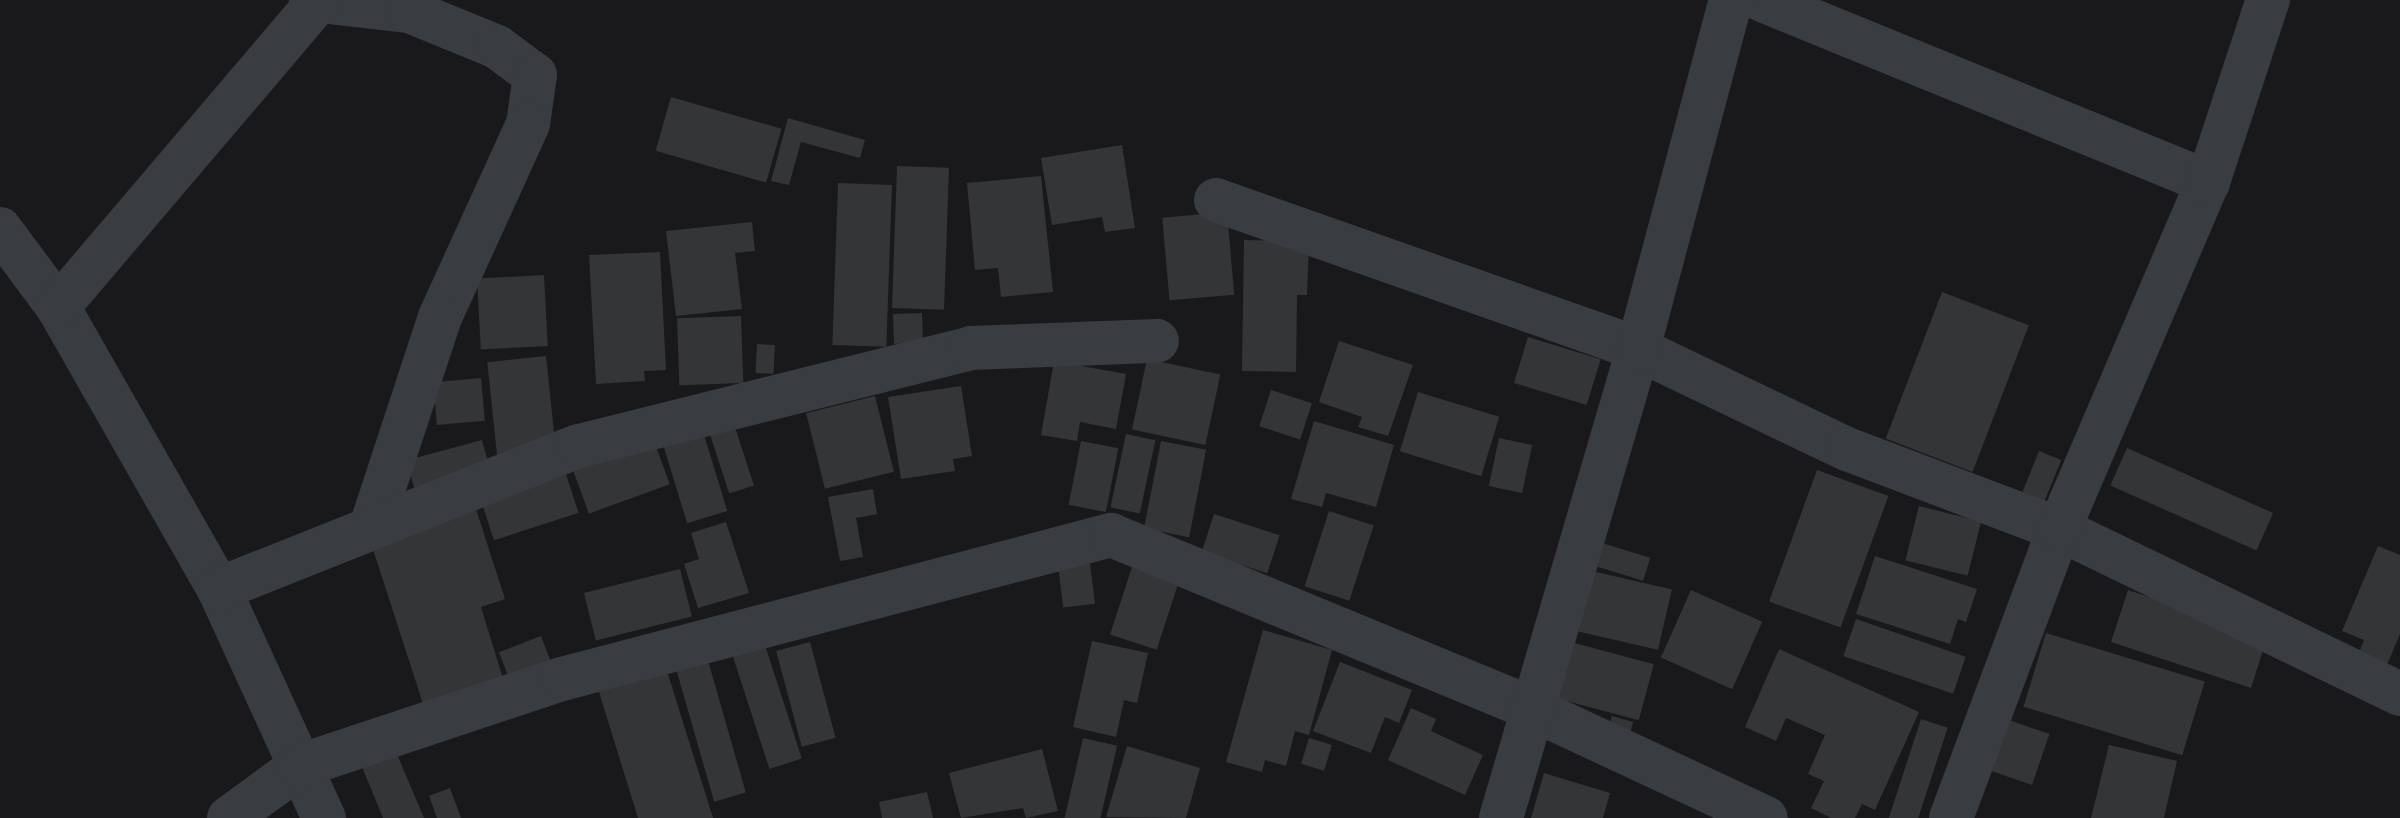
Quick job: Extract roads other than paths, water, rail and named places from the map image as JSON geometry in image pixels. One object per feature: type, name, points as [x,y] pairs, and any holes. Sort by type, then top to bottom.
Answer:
[{"type":"street","points":[[1501,818],[1530,708],[1638,349],[1731,0]]},
{"type":"street","points":[[1762,0],[2208,182]]},
{"type":"street","points":[[1951,818],[2059,529],[2208,182],[2268,0]]},
{"type":"street","points":[[58,307],[316,1],[409,11],[497,47],[535,75],[528,124],[440,317],[371,527]]},
{"type":"street","points":[[1216,200],[1638,349],[1847,449],[2059,529],[2400,694]]},
{"type":"street","points":[[0,229],[58,307],[219,589],[324,818]]},
{"type":"street","points":[[219,589],[579,446],[956,352],[1157,341]]},
{"type":"street","points":[[229,818],[300,766],[562,679],[1111,535],[1530,708],[1766,818]]}]
